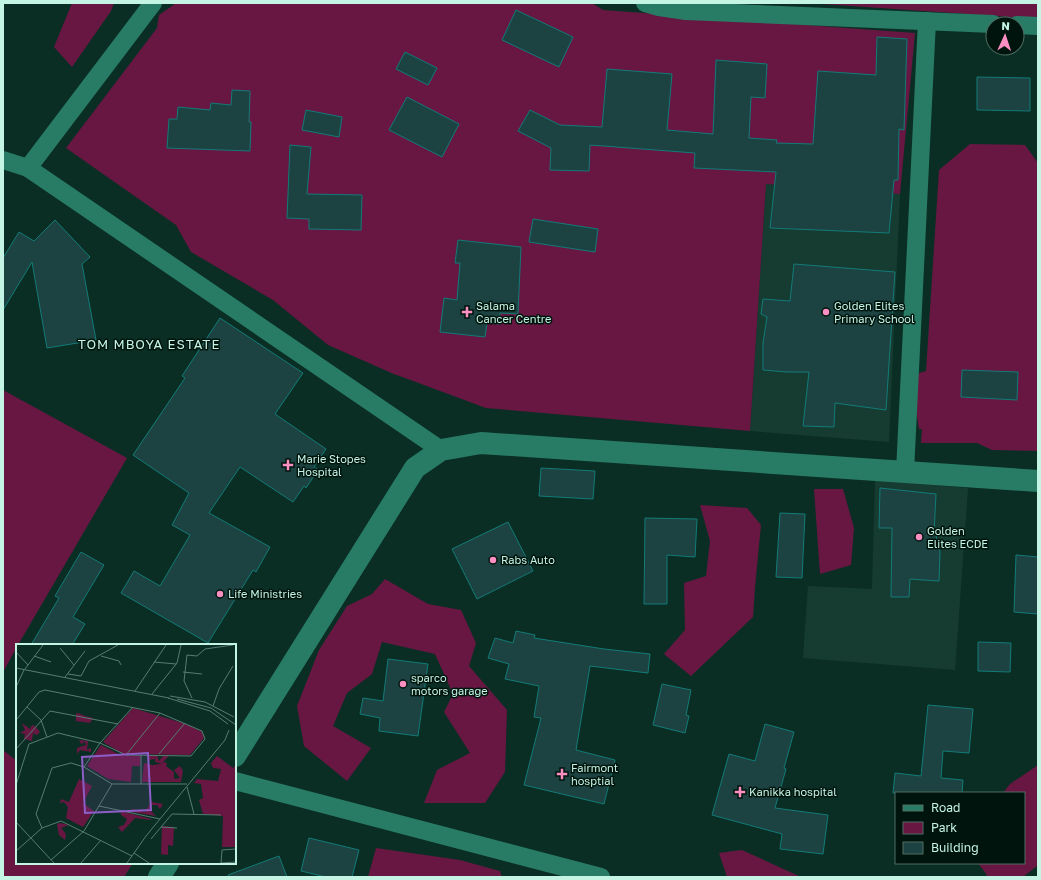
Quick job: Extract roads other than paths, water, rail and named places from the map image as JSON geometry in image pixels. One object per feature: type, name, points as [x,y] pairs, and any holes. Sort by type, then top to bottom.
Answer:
[{"type":"street","points":[[28,168],[153,3]]},
{"type":"street","points":[[645,3],[659,7],[689,7],[985,24]]},
{"type":"street","points":[[904,472],[927,21]]},
{"type":"street","points":[[1025,25],[1038,26]]},
{"type":"street","points":[[3,160],[28,168],[441,450]]},
{"type":"street","points":[[236,754],[415,468],[441,450],[481,443],[1038,481]]},
{"type":"street","points":[[236,781],[601,877]]},
{"type":"street","points":[[159,877],[167,864]]},
{"type":"place","name":"Salama Cancer Centre","points":[[467,312]]},
{"type":"place","name":"Golden Elites Primary School","points":[[826,312]]},
{"type":"place","name":"Marie Stopes Hospital","points":[[288,465]]},
{"type":"place","name":"Golden Elites ECDE","points":[[919,537]]},
{"type":"place","name":"Rabs Auto","points":[[493,560]]},
{"type":"place","name":"Life Ministries","points":[[220,594]]},
{"type":"place","name":"sparco motors garage","points":[[403,684]]},
{"type":"place","name":"Fairmont hosptial","points":[[562,774]]},
{"type":"place","name":"Kanikka hospital","points":[[740,792]]},
{"type":"district","name":"TOM MBOYA ESTATE","points":[[149,344]]}]
